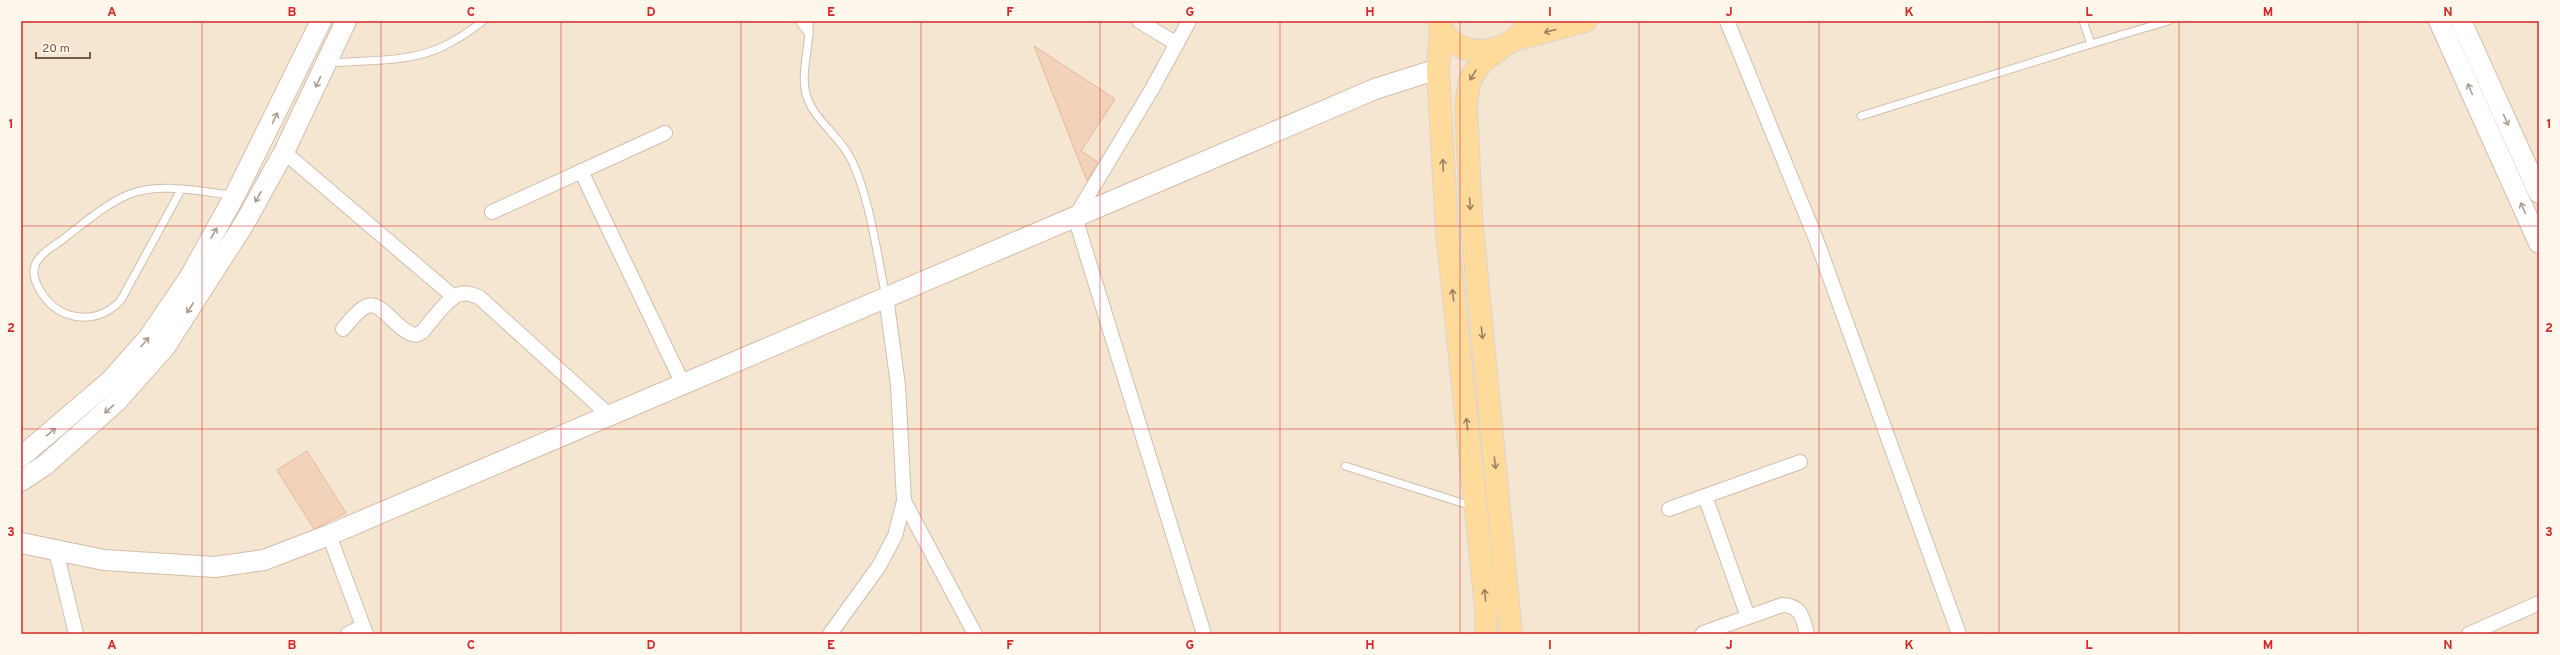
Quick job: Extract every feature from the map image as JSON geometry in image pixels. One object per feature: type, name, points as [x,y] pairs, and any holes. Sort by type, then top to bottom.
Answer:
[{"type":"main road","points":[[1511,634],[1471,217],[1466,104],[1470,79],[1482,62],[1507,45],[1528,21]]},
{"type":"main road","points":[[1440,25],[1453,42],[1467,49],[1484,52],[1585,21]]},
{"type":"main road","points":[[1440,25],[1438,69],[1447,232],[1476,507],[1486,634]]},
{"type":"street","points":[[21,457],[111,380],[149,337],[188,280],[235,195],[266,136],[321,21]]},
{"type":"street","points":[[21,481],[45,465],[116,402],[165,347],[244,224],[284,152],[327,64],[346,21]]},
{"type":"street","points":[[1139,21],[1177,44]]},
{"type":"street","points":[[1189,21],[1075,217],[1204,634]]},
{"type":"street","points":[[1727,21],[1816,239],[1958,634]]},
{"type":"street","points":[[2439,21],[2539,243]]},
{"type":"street","points":[[2461,21],[2532,164],[2539,193]]},
{"type":"street","points":[[21,543],[104,560],[215,567],[264,560],[329,535],[886,296],[1375,89],[1438,69]]},
{"type":"street","points":[[492,212],[665,133]]},
{"type":"street","points":[[284,152],[454,297]]},
{"type":"street","points":[[581,171],[683,384]]},
{"type":"street","points":[[343,329],[365,306],[372,304],[378,306],[403,330],[416,335],[422,332],[454,297],[462,293],[479,297],[610,415]]},
{"type":"street","points":[[830,634],[879,566],[894,536],[904,501],[898,385],[886,296]]},
{"type":"street","points":[[1669,509],[1800,462]]},
{"type":"street","points":[[1705,496],[1748,617]]},
{"type":"street","points":[[904,501],[975,634]]},
{"type":"street","points":[[329,535],[365,630],[348,634]]},
{"type":"street","points":[[56,551],[76,634]]},
{"type":"street","points":[[2469,634],[2539,603]]},
{"type":"street","points":[[1703,632],[1782,605],[1792,605],[1799,611],[1807,634]]},
{"type":"lane","points":[[327,64],[407,57],[440,48],[464,36],[483,21]]},
{"type":"lane","points":[[799,21],[809,34]]},
{"type":"lane","points":[[809,21],[804,81],[806,96],[812,107],[838,138],[852,160],[862,187],[886,296]]},
{"type":"lane","points":[[2083,21],[2091,44]]},
{"type":"lane","points":[[1861,116],[2168,21]]},
{"type":"lane","points":[[181,190],[121,300],[112,310],[98,316],[72,317],[51,307],[39,289],[33,272],[39,257],[113,202],[131,193],[154,190],[181,190],[235,195]]},
{"type":"lane","points":[[1345,466],[1476,507]]},
{"type":"shaded area","points":[[21,21],[2539,21],[2539,634],[21,634]]},
{"type":"building","points":[[1034,46],[1115,99],[1081,151],[1098,162],[1087,181]]},
{"type":"building","points":[[307,451],[346,513],[314,529],[277,470]]}]
